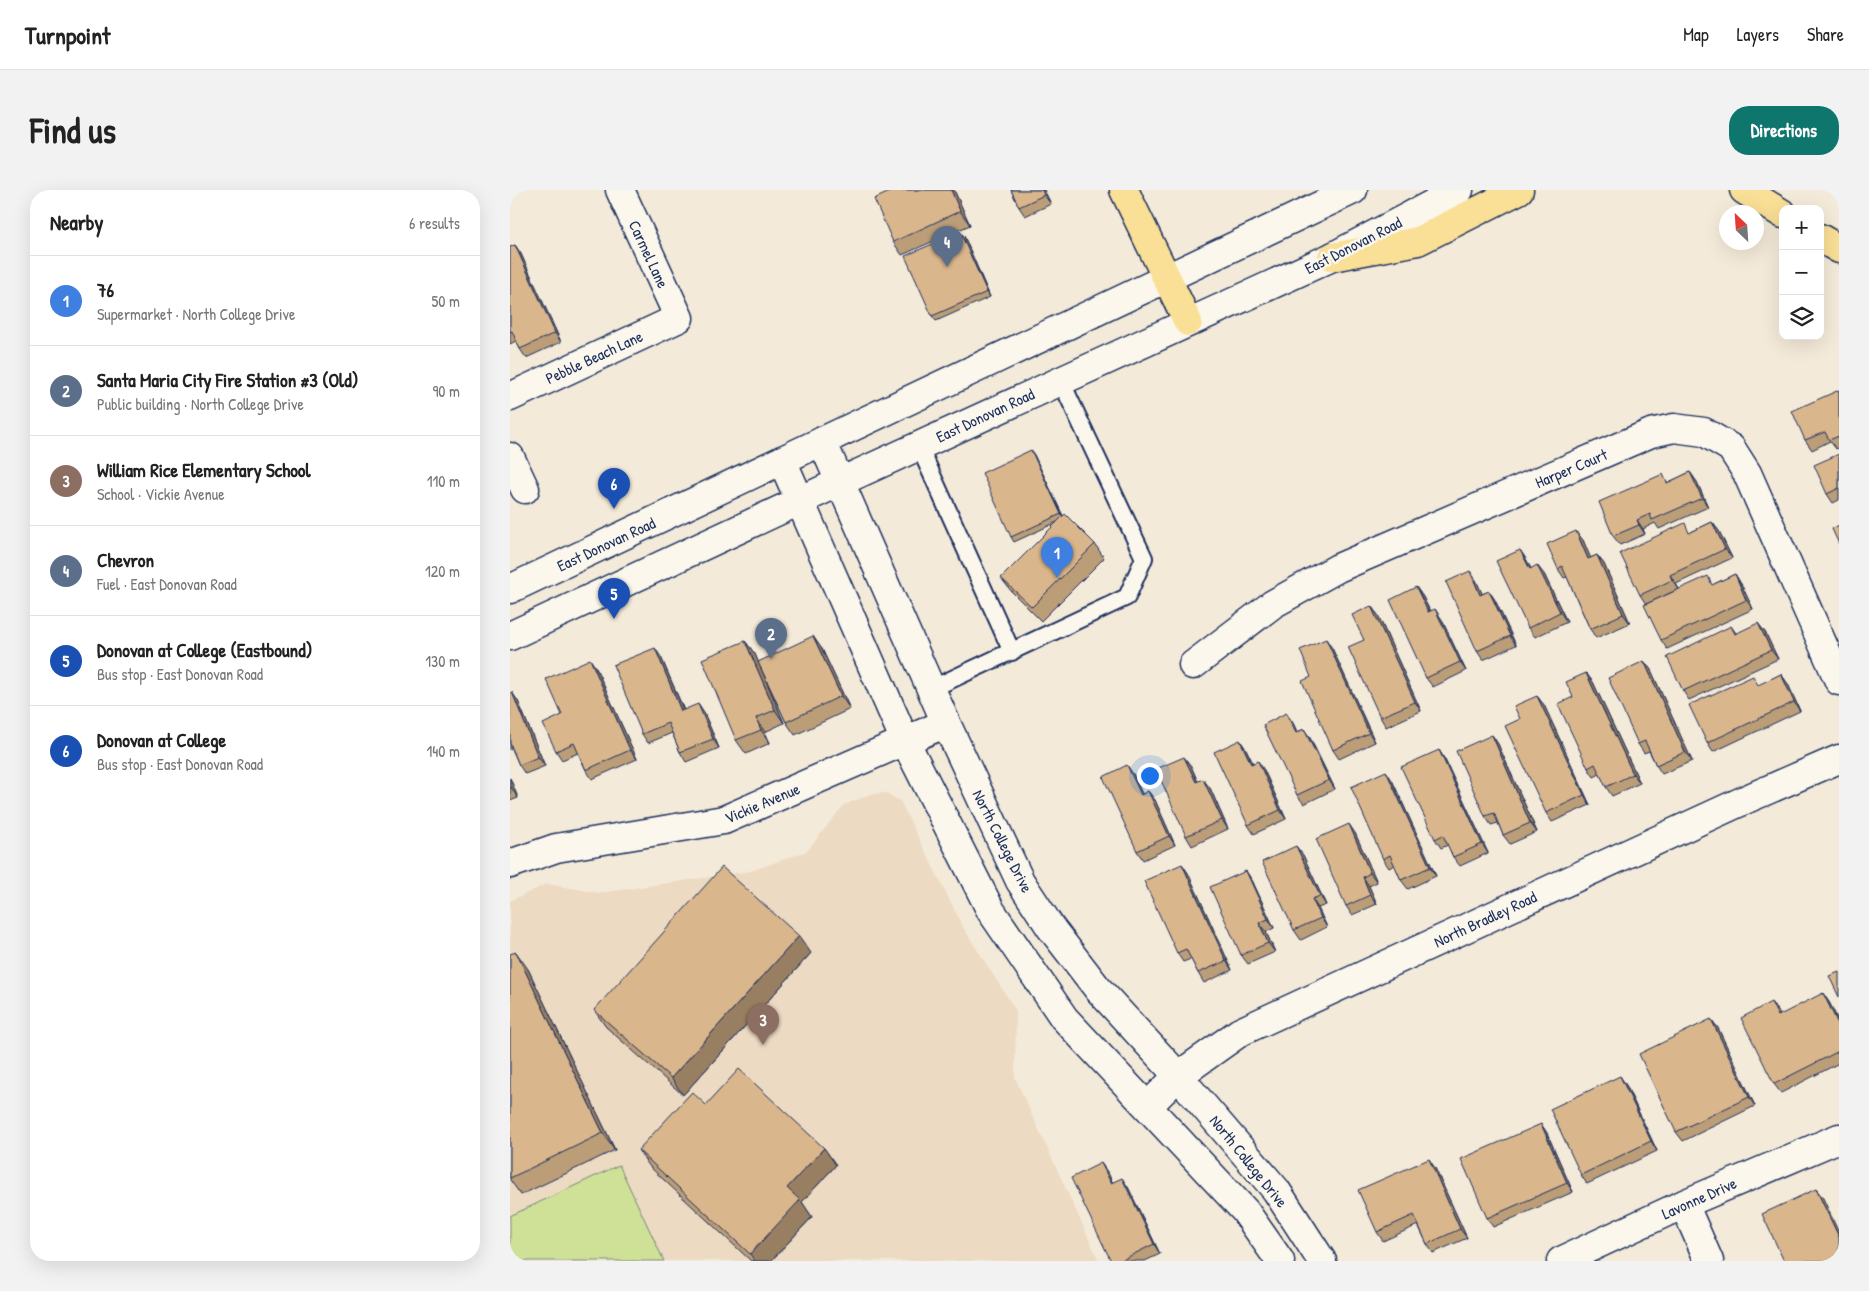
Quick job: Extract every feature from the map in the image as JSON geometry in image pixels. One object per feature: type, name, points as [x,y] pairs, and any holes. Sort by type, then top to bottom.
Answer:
[{"type":"highway","points":[[1124,190],[1188,322]]},
{"type":"highway","points":[[1332,257],[1418,241],[1519,190]]},
{"type":"highway","points":[[1744,190],[1779,212]]},
{"type":"highway","points":[[1824,241],[1839,250]]},
{"type":"street","name":"Carmel Lane","points":[[620,190],[679,318]]},
{"type":"street","name":"East Donovan Road","points":[[510,589],[1353,190]]},
{"type":"street","name":"East Donovan Road","points":[[510,636],[800,500],[1332,257],[1459,190]]},
{"type":"street","name":"Pebble Beach Lane","points":[[510,397],[679,318]]},
{"type":"street","name":"Harper Court","points":[[1193,665],[1273,604],[1338,568],[1651,433],[1674,428],[1704,432],[1731,448],[1747,473],[1839,681]]},
{"type":"street","name":"North College Drive","points":[[822,441],[946,724],[1020,881],[1051,928],[1098,989],[1178,1076],[1276,1190],[1322,1261]]},
{"type":"street","points":[[510,457],[525,489]]},
{"type":"street","points":[[782,460],[905,741],[997,920],[1064,1018],[1245,1211],[1280,1261]]},
{"type":"street","name":"Vickie Avenue","points":[[510,864],[564,846],[724,820],[946,724]]},
{"type":"street","name":"North Bradley Road","points":[[1148,1106],[1178,1076],[1240,1032],[1740,802],[1839,759]]},
{"type":"street","name":"Lavonne Drive","points":[[1561,1261],[1684,1204],[1839,1138]]},
{"type":"street","points":[[1684,1204],[1709,1261]]},
{"type":"lane","points":[[931,689],[1127,597],[1144,558],[1061,380]]},
{"type":"lane","points":[[919,446],[1012,652]]},
{"type":"shaded area","points":[[886,793],[900,801],[964,929],[1016,1011],[1015,1078],[1099,1261],[510,1261],[510,901],[547,884],[600,893],[751,871],[807,851],[844,805],[871,794]]},
{"type":"green space","points":[[619,1165],[664,1261],[510,1261],[510,1216]]},
{"type":"building","points":[[894,190],[951,190],[960,211],[893,242],[874,199]]},
{"type":"building","points":[[1011,190],[1042,190],[1044,195],[1019,207]]},
{"type":"building","points":[[960,232],[987,292],[932,316],[905,256]]},
{"type":"building","points":[[515,245],[555,333],[520,349],[512,331],[510,332],[510,247]]},
{"type":"building","points":[[1839,390],[1839,436],[1829,440],[1825,432],[1805,440],[1792,411]]},
{"type":"building","points":[[1031,450],[1061,514],[1011,537],[982,473]]},
{"type":"building","points":[[1839,454],[1839,488],[1827,494],[1814,465]]},
{"type":"building","points":[[1690,472],[1702,498],[1652,520],[1650,514],[1637,520],[1639,525],[1613,536],[1599,502],[1663,474],[1667,483]]},
{"type":"building","points":[[1065,514],[1095,544],[1032,607],[1001,578]]},
{"type":"building","points":[[1712,522],[1725,549],[1670,575],[1672,580],[1640,595],[1620,553],[1685,523],[1689,533]]},
{"type":"building","points":[[1839,525],[1839,544],[1832,529]]},
{"type":"building","points":[[1576,531],[1588,559],[1597,555],[1623,614],[1590,629],[1562,566],[1558,569],[1547,544]]},
{"type":"building","points":[[1520,550],[1530,569],[1537,565],[1560,612],[1528,628],[1496,561]]},
{"type":"building","points":[[1470,571],[1480,595],[1489,591],[1510,636],[1477,651],[1446,582]]},
{"type":"building","points":[[1735,574],[1746,600],[1661,640],[1644,605],[1708,576],[1712,585]]},
{"type":"building","points":[[1416,587],[1428,612],[1435,609],[1460,662],[1426,678],[1390,600]]},
{"type":"building","points":[[1371,606],[1415,702],[1380,717],[1348,647],[1364,640],[1352,615]]},
{"type":"building","points":[[1758,623],[1771,650],[1683,691],[1667,657],[1731,626],[1735,634]]},
{"type":"building","points":[[813,636],[841,696],[786,722],[758,662]]},
{"type":"building","points":[[1326,639],[1369,733],[1333,750],[1302,681],[1311,677],[1300,650]]},
{"type":"building","points":[[745,641],[775,710],[756,718],[761,730],[736,740],[702,659]]},
{"type":"building","points":[[655,648],[681,711],[698,704],[713,739],[680,752],[668,723],[642,734],[613,665]]},
{"type":"building","points":[[590,659],[630,750],[586,770],[574,743],[556,751],[543,724],[562,715],[546,679]]},
{"type":"building","points":[[1644,661],[1685,752],[1656,765],[1645,741],[1638,744],[1608,678]]},
{"type":"building","points":[[1586,673],[1633,774],[1606,787],[1595,764],[1588,768],[1558,704],[1573,697],[1566,682]]},
{"type":"building","points":[[1781,674],[1794,702],[1707,743],[1689,705],[1753,676],[1758,685]]},
{"type":"building","points":[[512,692],[538,757],[519,765],[510,743],[510,693]]},
{"type":"building","points":[[1537,696],[1584,795],[1546,813],[1505,726],[1520,719],[1514,706]]},
{"type":"building","points":[[1286,713],[1296,733],[1304,729],[1329,780],[1297,795],[1263,725]]},
{"type":"building","points":[[1492,735],[1530,823],[1503,835],[1494,813],[1485,816],[1456,751]]},
{"type":"building","points":[[1240,740],[1251,764],[1258,761],[1280,810],[1248,825],[1214,752]]},
{"type":"building","points":[[1439,750],[1482,844],[1453,857],[1443,835],[1435,839],[1401,767]]},
{"type":"building","points":[[1184,757],[1196,782],[1203,779],[1222,820],[1186,836],[1156,769]]},
{"type":"building","points":[[1127,765],[1141,795],[1148,791],[1169,836],[1137,851],[1103,777]]},
{"type":"building","points":[[1386,771],[1430,867],[1401,880],[1390,855],[1383,859],[1351,787]]},
{"type":"building","points":[[1349,824],[1370,873],[1363,877],[1370,895],[1346,906],[1316,839]]},
{"type":"building","points":[[1296,846],[1320,896],[1312,899],[1321,918],[1294,930],[1262,862]]},
{"type":"building","points":[[1182,864],[1226,961],[1198,973],[1186,949],[1177,953],[1144,881]]},
{"type":"building","points":[[722,867],[799,936],[671,1078],[594,1010]]},
{"type":"building","points":[[1246,871],[1268,919],[1259,923],[1268,943],[1241,955],[1210,887]]},
{"type":"building","points":[[516,952],[603,1133],[510,1178],[510,954]]},
{"type":"building","points":[[1839,972],[1839,997],[1829,976]]},
{"type":"building","points":[[1823,993],[1839,1026],[1839,1051],[1774,1084],[1741,1018],[1771,1002],[1778,1016]]},
{"type":"building","points":[[1711,1019],[1749,1097],[1676,1132],[1639,1054]]},
{"type":"building","points":[[739,1069],[824,1148],[787,1188],[800,1200],[750,1254],[638,1150],[692,1092],[706,1105]]},
{"type":"building","points":[[1620,1076],[1651,1141],[1581,1175],[1550,1109]]},
{"type":"building","points":[[1541,1124],[1567,1183],[1487,1218],[1461,1159]]},
{"type":"building","points":[[1429,1159],[1460,1229],[1427,1244],[1414,1215],[1377,1232],[1358,1190]]},
{"type":"building","points":[[1101,1163],[1111,1183],[1122,1178],[1154,1244],[1120,1261],[1111,1261],[1071,1178]]},
{"type":"building","points":[[1816,1189],[1839,1237],[1839,1261],[1784,1261],[1762,1214]]},
{"type":"place","name":"Chevron","points":[[947,267]]},
{"type":"place","name":"Donovan at College","points":[[614,509]]},
{"type":"place","name":"76","points":[[1057,578]]},
{"type":"place","name":"Donovan at College (Eastbound)","points":[[614,619]]},
{"type":"place","name":"Santa Maria City Fire Station #3 (Old)","points":[[771,659]]},
{"type":"place","name":"William Rice Elementary School","points":[[763,1045]]}]
